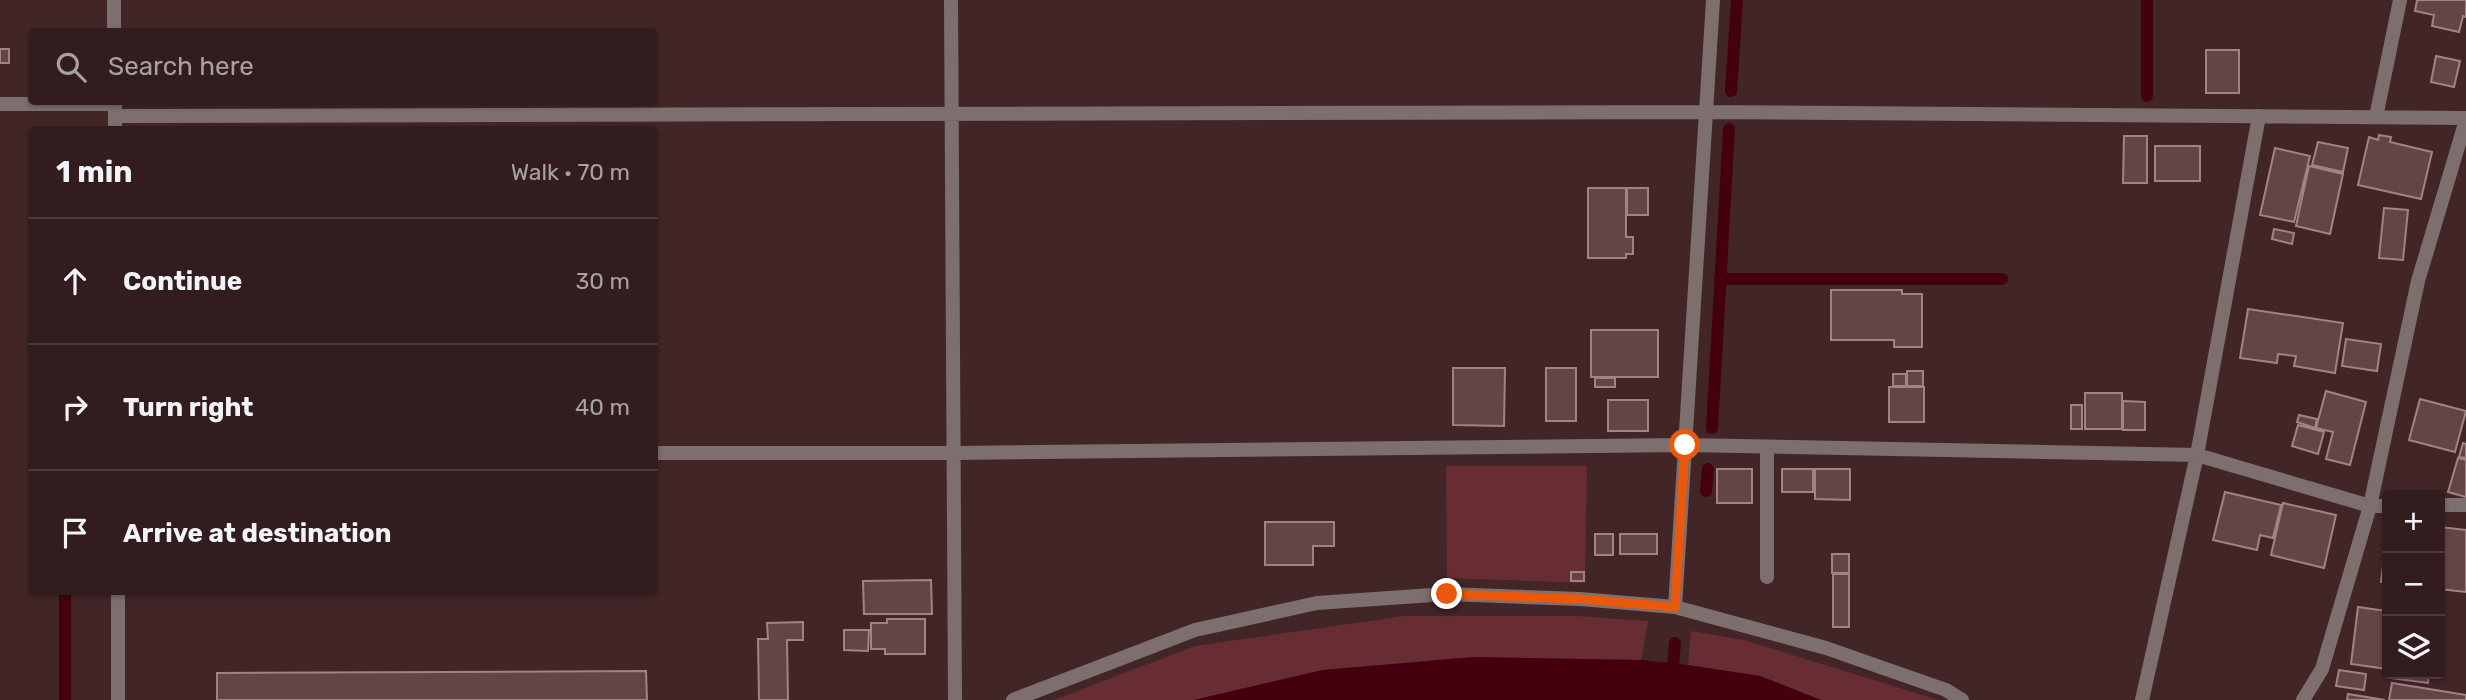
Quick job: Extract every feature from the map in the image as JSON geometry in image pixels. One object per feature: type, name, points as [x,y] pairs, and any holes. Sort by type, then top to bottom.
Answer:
[{"type":"street","points":[[114,0],[114,28]]},
{"type":"street","points":[[951,0],[955,700]]},
{"type":"street","points":[[1675,607],[1713,0]]},
{"type":"street","points":[[2376,117],[2400,0]]},
{"type":"street","points":[[0,104],[115,113],[1706,113],[2466,119],[2418,281],[2370,506],[2322,669],[2303,700]]},
{"type":"street","points":[[2142,700],[2197,455],[2259,116]]},
{"type":"street","points":[[658,453],[954,453],[1685,445],[2197,455],[2370,506],[2382,506]]},
{"type":"street","points":[[1767,447],[1767,576]]},
{"type":"street","points":[[2445,505],[2466,505]]},
{"type":"street","points":[[1013,700],[1195,629],[1317,603],[1447,594],[1580,599],[1675,607],[1826,649],[1945,690],[1962,700]]},
{"type":"street","points":[[117,595],[118,700]]},
{"type":"shaded area","points":[[1446,466],[1587,466],[1585,583],[1447,578]]},
{"type":"shaded area","points":[[1405,616],[1576,616],[1648,621],[1641,660],[1474,657],[1323,670],[1194,700],[1054,700],[1195,646]]},
{"type":"shaded area","points":[[1691,631],[1744,640],[1938,700],[1821,700],[1760,676],[1688,665]]},
{"type":"shaded area","points":[[1474,657],[1641,660],[1688,665],[1760,676],[1821,700],[1194,700],[1323,670]]},
{"type":"building","points":[[2417,0],[2466,0],[2466,17],[2463,16],[2459,32],[2432,26],[2434,15],[2415,11]]},
{"type":"building","points":[[0,49],[9,49],[9,63],[0,63]]},
{"type":"building","points":[[2206,50],[2239,50],[2239,93],[2206,93]]},
{"type":"building","points":[[2436,56],[2460,61],[2454,87],[2431,82]]},
{"type":"building","points":[[2379,135],[2391,137],[2390,142],[2432,152],[2421,199],[2358,185],[2369,137],[2378,140]]},
{"type":"building","points":[[2124,136],[2147,136],[2147,183],[2123,183]]},
{"type":"building","points":[[2318,142],[2348,148],[2343,172],[2312,165]]},
{"type":"building","points":[[2155,146],[2200,146],[2200,181],[2155,181]]},
{"type":"building","points":[[2275,148],[2310,156],[2294,222],[2260,215]]},
{"type":"building","points":[[2309,166],[2343,174],[2330,234],[2296,226]]},
{"type":"building","points":[[1588,188],[1626,188],[1626,237],[1633,237],[1633,254],[1626,254],[1626,258],[1588,258]]},
{"type":"building","points":[[1627,188],[1648,188],[1648,215],[1627,215]]},
{"type":"building","points":[[2384,208],[2408,210],[2403,260],[2379,258]]},
{"type":"building","points":[[2274,229],[2294,233],[2292,244],[2272,239]]},
{"type":"building","points":[[1831,290],[1902,290],[1902,294],[1922,294],[1922,347],[1894,347],[1894,340],[1831,340]]},
{"type":"building","points":[[2248,309],[2343,323],[2335,373],[2294,366],[2296,356],[2278,354],[2277,363],[2240,358]]},
{"type":"building","points":[[1591,330],[1658,330],[1658,377],[1591,377]]},
{"type":"building","points":[[2346,339],[2381,344],[2377,371],[2342,366]]},
{"type":"building","points":[[1453,368],[1505,368],[1504,426],[1453,425]]},
{"type":"building","points":[[1546,368],[1576,368],[1576,421],[1546,421]]},
{"type":"building","points":[[1907,371],[1923,371],[1923,386],[1907,386]]},
{"type":"building","points":[[1893,374],[1906,374],[1906,386],[1893,386]]},
{"type":"building","points":[[1595,378],[1615,378],[1615,387],[1595,387]]},
{"type":"building","points":[[1889,387],[1924,387],[1924,422],[1889,422]]},
{"type":"building","points":[[2326,391],[2366,402],[2350,465],[2326,459],[2333,432],[2316,428]]},
{"type":"building","points":[[2085,393],[2122,393],[2122,429],[2085,429]]},
{"type":"building","points":[[2420,399],[2466,411],[2455,452],[2409,440]]},
{"type":"building","points":[[1608,400],[1648,400],[1648,431],[1608,431]]},
{"type":"building","points":[[2123,401],[2145,402],[2145,430],[2123,430]]},
{"type":"building","points":[[2071,405],[2082,405],[2082,429],[2071,429]]},
{"type":"building","points":[[2299,415],[2317,419],[2315,428],[2297,422]]},
{"type":"building","points":[[2298,425],[2324,432],[2318,454],[2292,446]]},
{"type":"building","points":[[2463,443],[2466,444],[2466,458],[2459,457]]},
{"type":"building","points":[[2458,458],[2466,460],[2466,497],[2448,492]]},
{"type":"building","points":[[1717,469],[1752,469],[1752,503],[1717,503]]},
{"type":"building","points":[[1782,469],[1813,469],[1813,492],[1782,492]]},
{"type":"building","points":[[1815,469],[1850,469],[1850,500],[1815,499]]},
{"type":"building","points":[[2225,492],[2281,505],[2273,538],[2260,535],[2257,550],[2213,540]]},
{"type":"building","points":[[2283,503],[2336,515],[2324,568],[2271,555]]},
{"type":"building","points":[[1265,522],[1334,522],[1334,546],[1313,546],[1313,565],[1265,565]]},
{"type":"building","points":[[2445,528],[2466,530],[2466,592],[2445,590]]},
{"type":"building","points":[[1595,534],[1613,534],[1613,555],[1595,555]]},
{"type":"building","points":[[1620,534],[1657,534],[1657,554],[1620,554]]},
{"type":"building","points":[[1832,554],[1849,554],[1849,573],[1832,573]]},
{"type":"building","points":[[1571,572],[1584,572],[1584,581],[1571,581]]},
{"type":"building","points":[[1833,574],[1849,574],[1849,627],[1833,627]]},
{"type":"building","points":[[931,580],[932,614],[864,614],[863,581]]},
{"type":"building","points":[[2358,607],[2382,610],[2382,668],[2351,664]]},
{"type":"building","points":[[887,619],[925,619],[925,654],[885,654],[885,649],[871,649],[871,623],[887,623]]},
{"type":"building","points":[[803,622],[803,640],[787,640],[788,700],[759,700],[758,639],[768,639],[767,623]]},
{"type":"building","points":[[844,630],[869,630],[868,651],[844,650]]},
{"type":"building","points":[[2339,670],[2366,674],[2364,690],[2336,686]]},
{"type":"building","points":[[646,671],[647,700],[217,700],[217,673]]},
{"type":"building","points":[[2398,679],[2428,679],[2428,683]]},
{"type":"building","points":[[2392,683],[2466,695],[2466,700],[2389,700]]},
{"type":"building","points":[[2348,694],[2385,700],[2347,700]]},
{"type":"waterway","points":[[1731,91],[1737,0]]},
{"type":"waterway","points":[[2147,0],[2147,96]]},
{"type":"waterway","points":[[1712,428],[1729,129]]},
{"type":"waterway","points":[[1720,279],[2002,279]]},
{"type":"waterway","points":[[1706,491],[1708,469]]},
{"type":"waterway","points":[[65,595],[65,700]]},
{"type":"waterway","points":[[1670,700],[1675,643]]},
{"type":"route","points":[[1447,594],[1580,599],[1675,607],[1685,445]]}]
